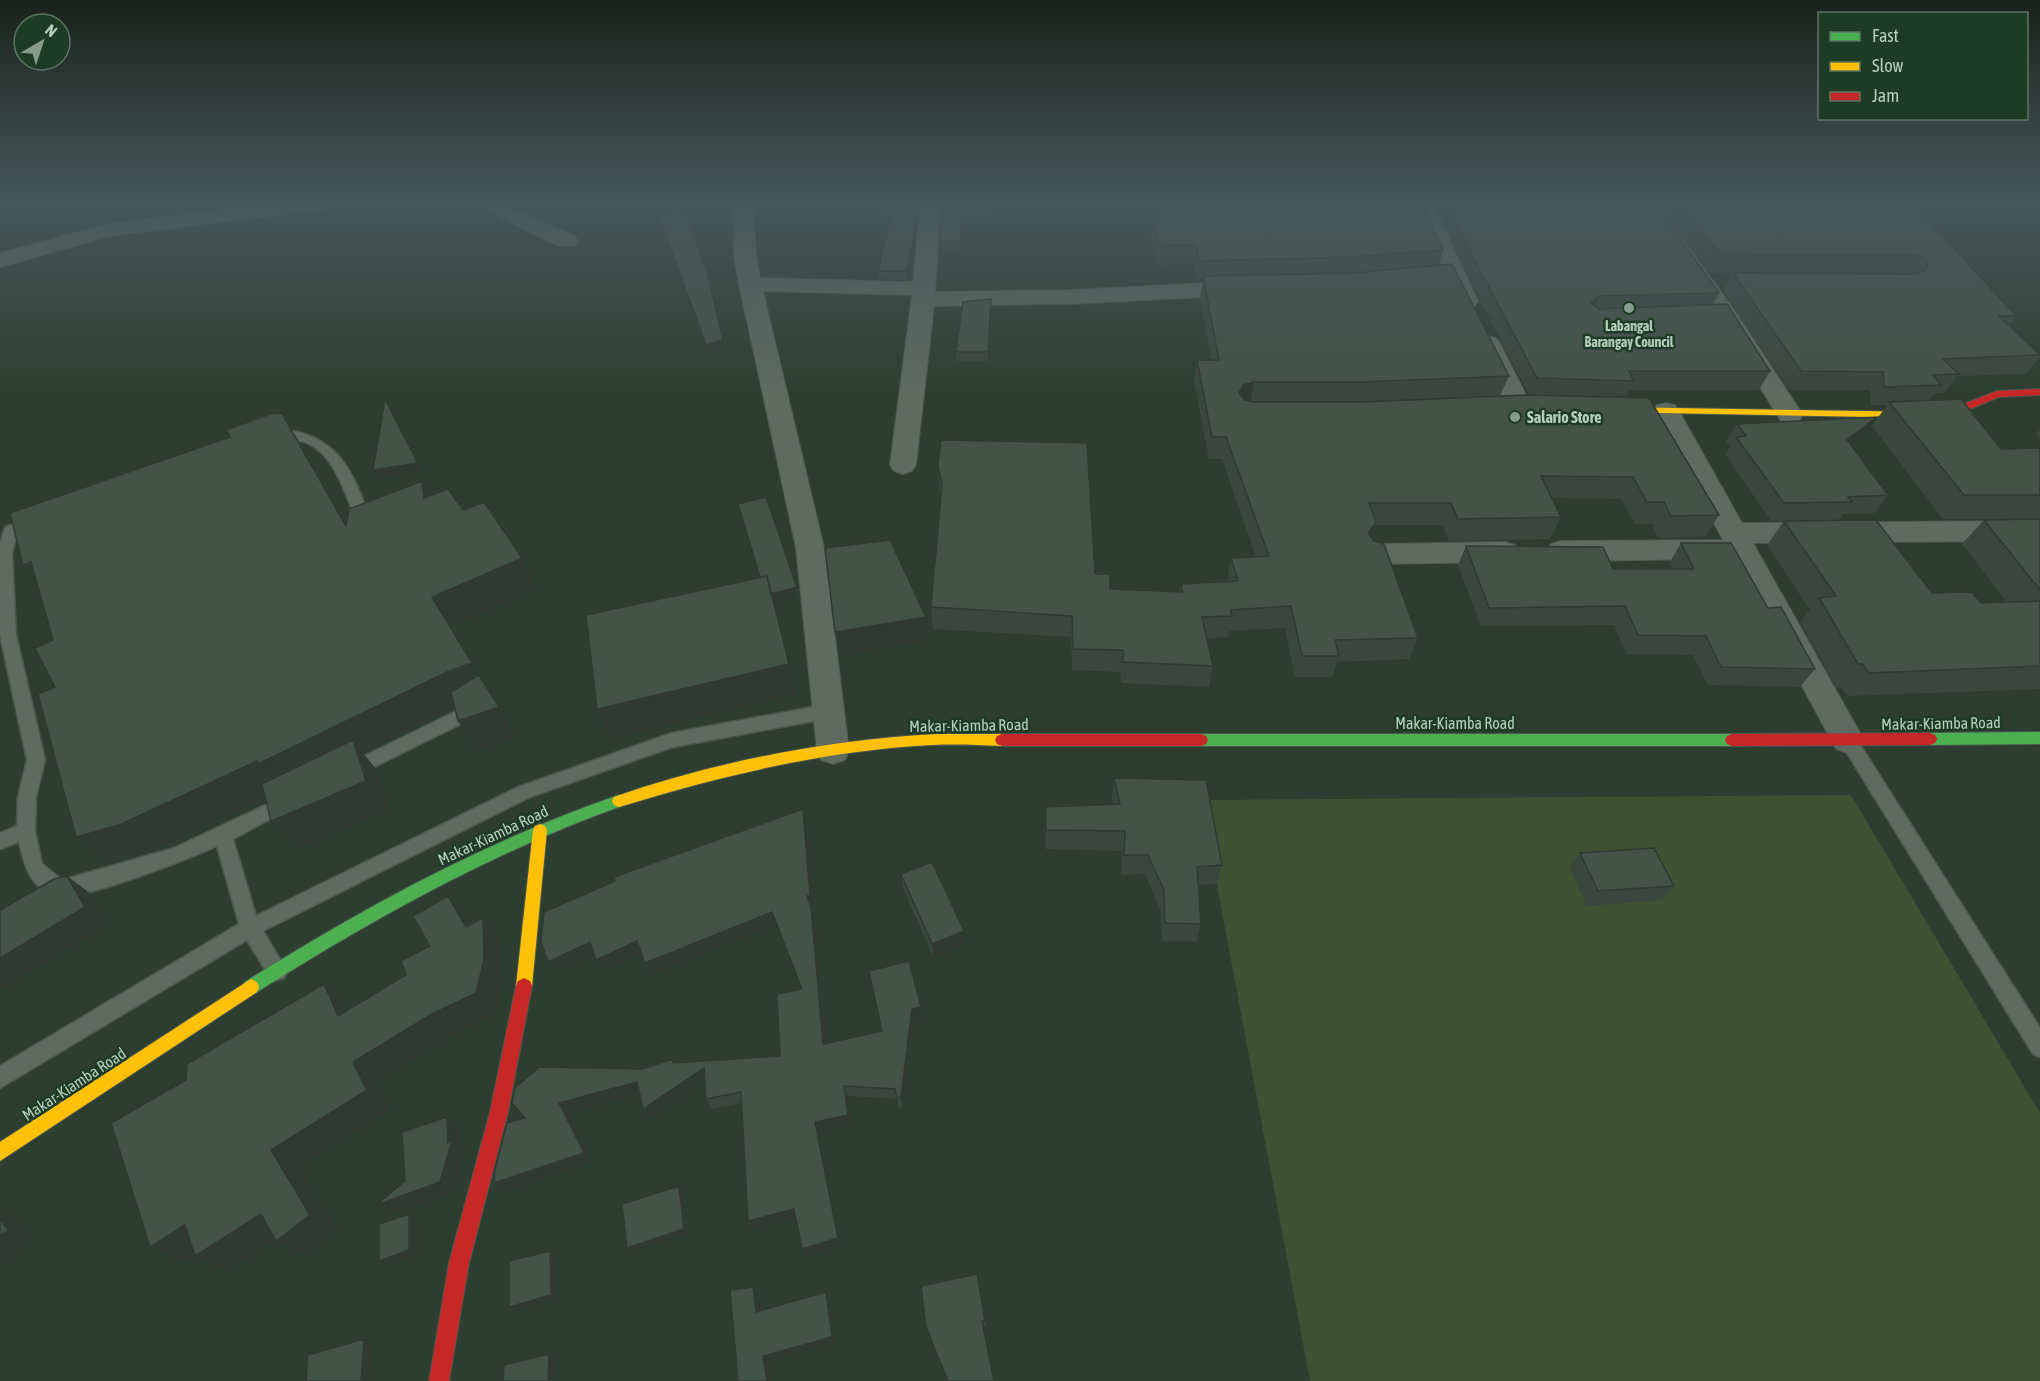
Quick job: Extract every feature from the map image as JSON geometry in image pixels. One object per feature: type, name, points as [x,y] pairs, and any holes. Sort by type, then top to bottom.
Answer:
[{"type":"main road","points":[[1598,409],[1790,415],[1938,414],[1961,409],[1998,394],[2040,392]]},
{"type":"main road","name":"Makar-Kiamba Road","points":[[0,1152],[277,971],[466,864],[540,830],[668,787],[833,750],[925,740],[2040,738]]},
{"type":"main road","points":[[439,1381],[459,1263],[499,1112],[525,978],[540,830]]},
{"type":"street","points":[[746,263],[810,548],[833,750]]},
{"type":"street","points":[[903,465],[926,263]]},
{"type":"street","points":[[1439,263],[1443,278],[1519,407]]},
{"type":"street","points":[[1690,263],[1703,282],[1721,317],[1790,415]]},
{"type":"street","points":[[1703,282],[1726,282]]},
{"type":"street","points":[[750,284],[924,294],[1071,297],[1190,289],[1262,288]]},
{"type":"street","points":[[1666,411],[1848,740]]},
{"type":"street","points":[[1377,554],[2040,531]]},
{"type":"lane","points":[[259,441],[298,434],[318,441],[338,465],[366,524]]},
{"type":"lane","points":[[53,514],[5,531],[8,635],[36,760],[27,796],[26,831],[34,868],[49,883],[61,888],[83,884],[178,855],[308,792]]},
{"type":"lane","points":[[339,776],[488,702]]},
{"type":"lane","points":[[0,1078],[250,928],[524,792],[672,740],[830,711]]},
{"type":"lane","points":[[1848,740],[2040,1047]]},
{"type":"lane","points":[[0,841],[26,831]]},
{"type":"lane","points":[[223,835],[250,928],[277,971]]},
{"type":"green space","points":[[1851,795],[2040,1113],[2040,1381],[1310,1381],[1201,800]]},
{"type":"building","points":[[676,263],[704,263],[707,271],[723,340],[706,345]]},
{"type":"building","points":[[880,263],[908,263],[906,271],[878,271]]},
{"type":"building","points":[[1476,263],[1698,263],[1719,293],[1599,296],[1591,303],[1599,309],[1727,304],[1770,371],[1629,371],[1634,381],[1537,378]]},
{"type":"building","points":[[1928,263],[1968,263],[2016,316],[1999,316],[2040,355],[1943,359],[1959,374],[1933,375],[1941,385],[1884,387],[1883,372],[1801,371],[1733,273],[1915,274],[1925,271]]},
{"type":"building","points":[[1452,264],[1509,376],[1362,382],[1254,382],[1243,385],[1239,393],[1245,400],[1254,402],[1362,402],[1528,395],[1649,398],[1719,515],[1671,516],[1664,502],[1647,502],[1633,477],[1541,476],[1561,517],[1458,519],[1451,503],[1369,503],[1376,522],[1368,533],[1374,541],[1384,544],[1418,638],[1335,640],[1339,656],[1302,656],[1291,606],[1231,610],[1232,616],[1202,617],[1213,666],[1123,662],[1123,650],[1073,649],[1072,616],[931,607],[942,485],[938,465],[941,440],[1087,443],[1095,574],[1110,574],[1110,589],[1183,592],[1181,584],[1238,581],[1231,558],[1269,556],[1226,437],[1212,437],[1197,360],[1219,360],[1203,276],[1352,273]]},
{"type":"building","points":[[991,299],[988,352],[956,352],[963,302]]},
{"type":"building","points":[[385,399],[418,463],[373,470]]},
{"type":"building","points":[[1961,399],[2001,449],[2040,448],[2040,495],[1964,495],[1889,402]]},
{"type":"building","points":[[273,413],[282,414],[346,526],[349,509],[422,481],[424,498],[448,489],[463,510],[484,502],[522,558],[432,597],[472,663],[447,672],[258,764],[257,761],[119,825],[76,837],[38,694],[55,687],[35,648],[53,640],[31,562],[23,565],[10,513],[230,437],[226,430]]},
{"type":"building","points":[[1877,417],[1847,440],[1888,495],[1848,497],[1852,502],[1784,503],[1736,437],[1746,436],[1737,424]]},
{"type":"building","points":[[766,497],[797,587],[771,594],[767,576],[760,577],[738,504]]},
{"type":"building","points":[[2040,519],[2040,590],[1984,520]]},
{"type":"building","points":[[1876,520],[1932,593],[1972,592],[1981,603],[2040,601],[2040,666],[1869,673],[1863,664],[1858,664],[1819,598],[1836,596],[1784,521]]},
{"type":"building","points":[[890,540],[926,617],[835,632],[825,548]]},
{"type":"building","points":[[1681,543],[1731,543],[1768,608],[1781,607],[1815,669],[1721,667],[1706,636],[1638,635],[1625,606],[1489,608],[1466,546],[1603,547],[1613,569],[1694,569]]},
{"type":"building","points":[[767,576],[789,664],[597,709],[586,615]]},
{"type":"building","points":[[479,675],[499,707],[458,721],[451,692]]},
{"type":"building","points":[[353,740],[366,781],[271,821],[262,784]]},
{"type":"building","points":[[1114,778],[1206,780],[1222,865],[1197,867],[1201,924],[1165,923],[1164,890],[1148,855],[1124,855],[1125,831],[1046,830],[1046,807],[1120,804]]},
{"type":"building","points":[[803,809],[810,895],[807,896],[811,907],[823,1044],[882,1031],[869,971],[909,961],[921,1007],[912,1009],[901,1097],[897,1098],[895,1089],[844,1086],[848,1115],[815,1122],[838,1238],[802,1249],[794,1209],[748,1221],[741,1092],[706,1099],[704,1068],[643,1109],[637,1082],[559,1103],[584,1153],[494,1183],[495,1169],[507,1123],[525,1118],[512,1103],[515,1088],[539,1067],[642,1069],[673,1059],[673,1063],[780,1056],[777,994],[802,989],[772,912],[645,963],[637,941],[596,960],[590,942],[548,962],[541,942],[544,912],[615,881],[614,877]]},
{"type":"building","points":[[1654,848],[1674,886],[1598,891],[1580,853]]},
{"type":"building","points":[[932,862],[964,931],[932,944],[901,874]]},
{"type":"building","points":[[67,876],[85,907],[0,958],[0,910],[54,879]]},
{"type":"building","points":[[448,896],[466,927],[483,918],[484,959],[476,993],[430,1015],[353,1062],[367,1090],[271,1150],[310,1215],[276,1241],[261,1214],[195,1256],[185,1225],[150,1247],[111,1123],[186,1080],[187,1064],[324,984],[338,1016],[406,975],[401,961],[430,946],[413,916]]},
{"type":"building","points":[[447,1117],[448,1143],[452,1140],[440,1182],[382,1203],[381,1201],[405,1181],[402,1132]]},
{"type":"building","points":[[679,1186],[684,1229],[627,1248],[622,1204]]},
{"type":"building","points":[[409,1214],[409,1250],[379,1261],[379,1224]]},
{"type":"building","points":[[0,1219],[8,1230],[0,1236]]},
{"type":"building","points":[[550,1251],[551,1295],[509,1307],[509,1261]]},
{"type":"building","points":[[977,1274],[985,1320],[982,1321],[994,1381],[948,1381],[926,1327],[921,1286]]},
{"type":"building","points":[[753,1287],[756,1312],[826,1292],[832,1337],[763,1356],[767,1381],[738,1381],[730,1290]]},
{"type":"building","points":[[364,1339],[361,1381],[306,1381],[308,1355]]},
{"type":"building","points":[[549,1354],[548,1381],[503,1381],[504,1365]]},
{"type":"traffic: fast","points":[[1930,739],[2040,738]]},
{"type":"traffic: fast","points":[[1201,740],[1732,740]]},
{"type":"traffic: fast","points":[[251,987],[383,907],[429,882],[522,838],[619,801]]},
{"type":"traffic: slow","points":[[1613,410],[1925,415]]},
{"type":"traffic: slow","points":[[619,801],[692,780],[809,755],[924,740],[1002,740]]},
{"type":"traffic: slow","points":[[524,986],[540,830]]},
{"type":"traffic: slow","points":[[0,1152],[251,987]]},
{"type":"traffic: jam","points":[[1925,415],[1961,409],[1997,394],[2040,392]]},
{"type":"traffic: jam","points":[[1732,740],[1930,739]]},
{"type":"traffic: jam","points":[[1002,740],[1201,740]]},
{"type":"traffic: jam","points":[[439,1381],[459,1263],[499,1112],[524,986]]},
{"type":"place","name":"Labangal Barangay Council","points":[[1629,308]]},
{"type":"place","name":"Salario Store","points":[[1515,417]]}]
